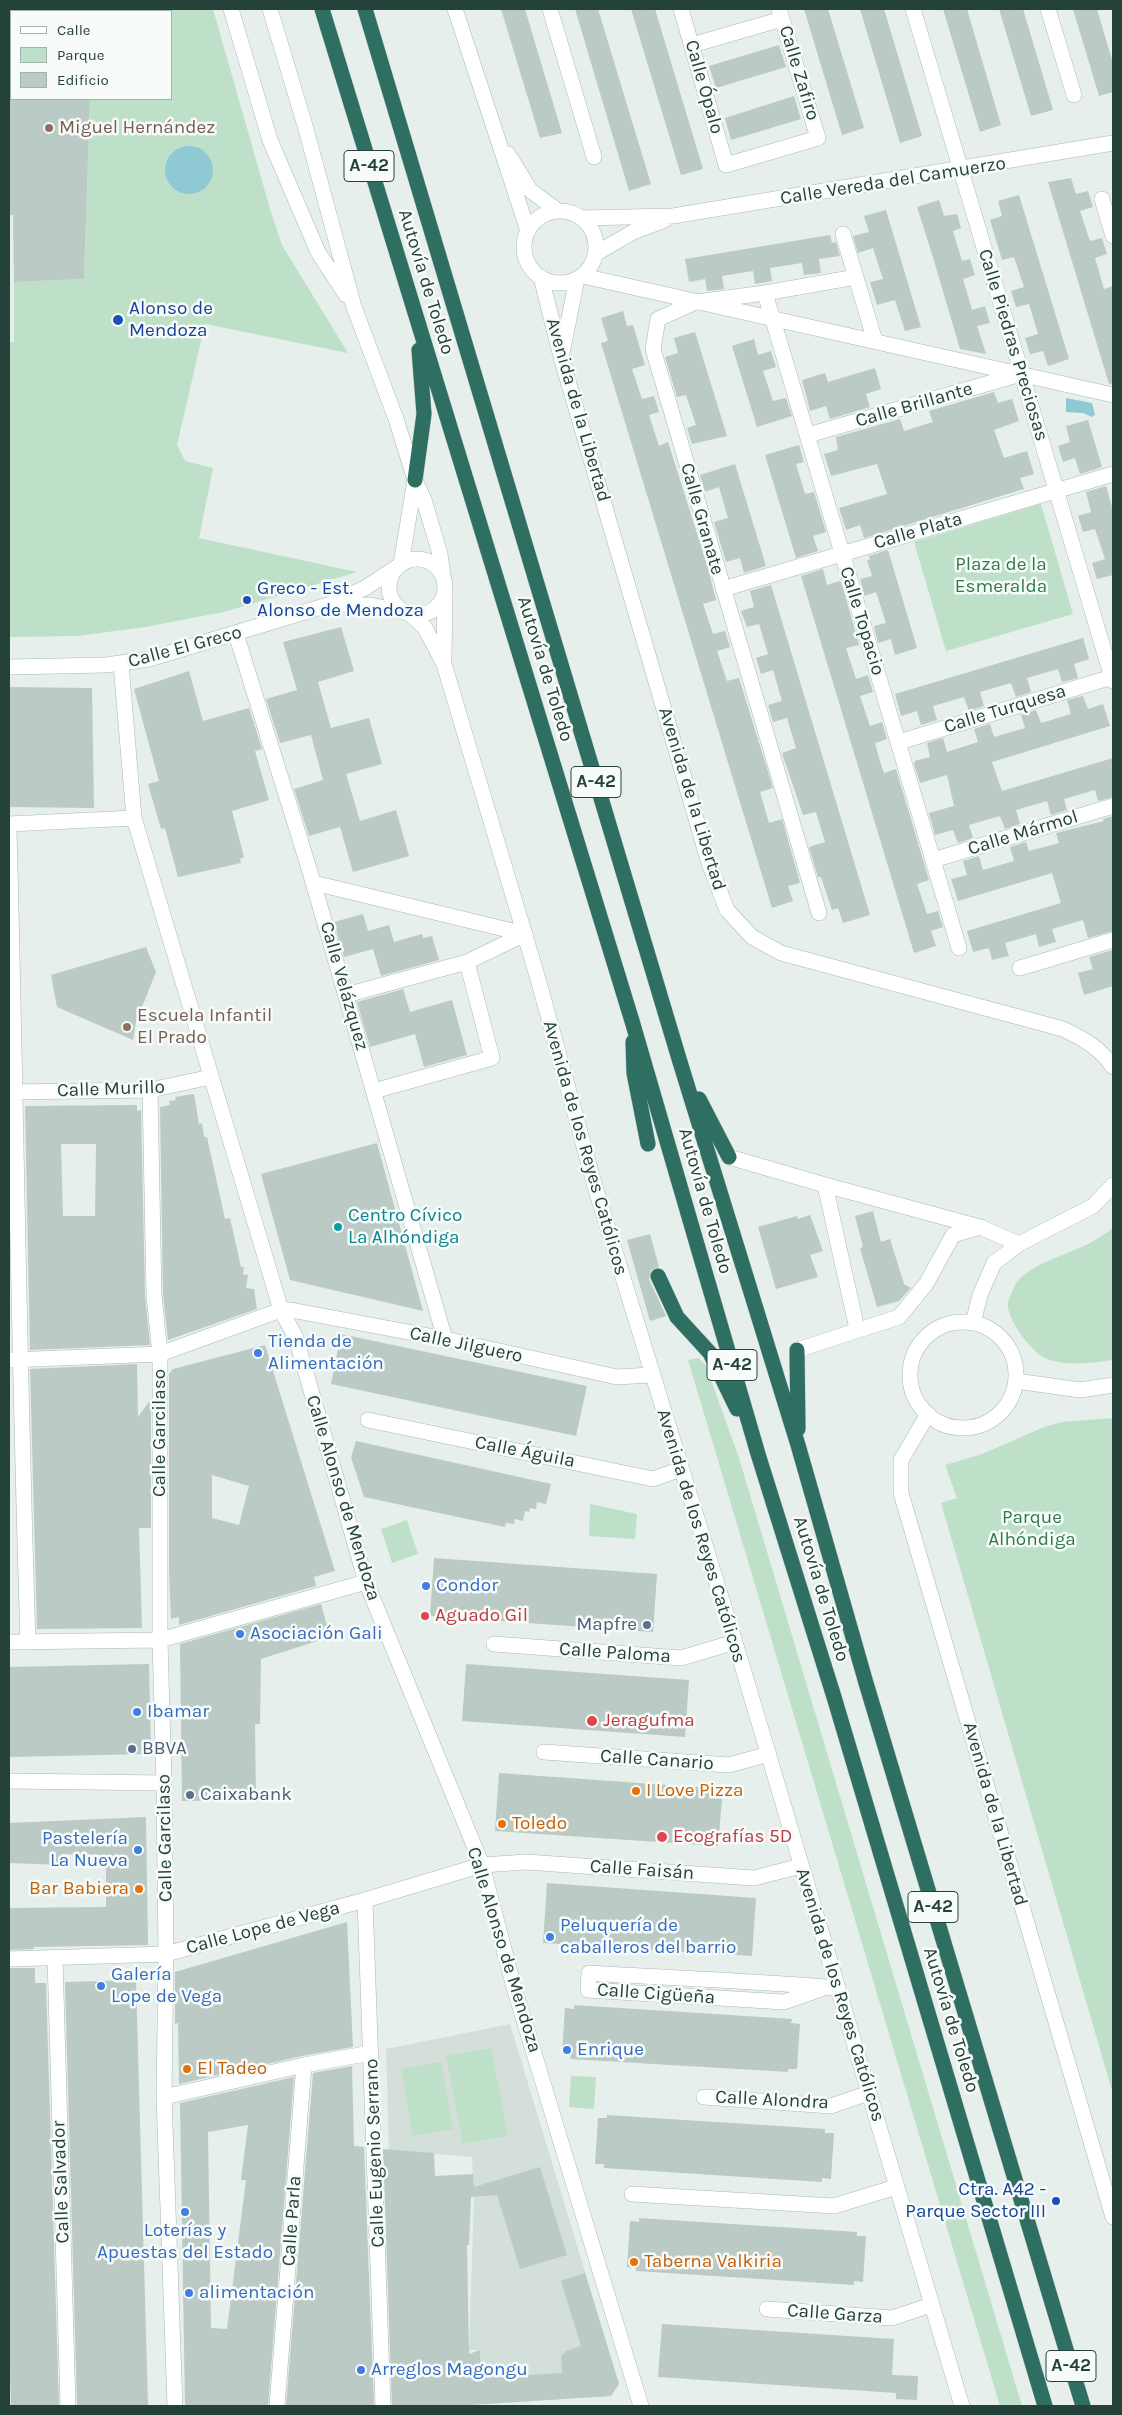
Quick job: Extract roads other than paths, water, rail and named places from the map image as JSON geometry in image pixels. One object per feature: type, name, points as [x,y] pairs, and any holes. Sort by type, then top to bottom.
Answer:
[{"type":"highway","name":"Autovía de Toledo","points":[[322,9],[632,1021],[758,1454],[837,1706],[1045,2406]]},
{"type":"highway","name":"Autovía de Toledo","points":[[364,9],[680,1062],[798,1445],[869,1692],[1083,2406]]},
{"type":"highway","points":[[415,480],[424,414],[417,324]]},
{"type":"highway","points":[[632,1021],[634,1073],[648,1144]]},
{"type":"highway","points":[[680,1062],[729,1157]]},
{"type":"highway","points":[[658,1276],[677,1317],[710,1353],[758,1454]]},
{"type":"highway","points":[[797,1350],[798,1445]]},
{"type":"street","name":"Avenida de los Reyes Católicos","points":[[231,9],[270,140],[318,252],[354,307]]},
{"type":"street","name":"Avenida de los Reyes Católicos","points":[[270,9],[306,129],[354,307],[396,419],[415,480],[424,500],[440,554],[444,581],[444,664]]},
{"type":"street","points":[[455,9],[528,231]]},
{"type":"street","points":[[550,9],[594,157]]},
{"type":"street","name":"Calle Ópalo","points":[[681,9],[726,165]]},
{"type":"street","name":"Calle Piedras Preciosas","points":[[912,9],[1113,679]]},
{"type":"street","points":[[1048,9],[1074,95]]},
{"type":"street","points":[[692,46],[780,14]]},
{"type":"street","name":"Calle Zafiro","points":[[726,165],[818,138],[780,14]]},
{"type":"street","points":[[494,131],[530,190],[558,211]]},
{"type":"street","name":"Calle Vereda del Camuerzo","points":[[581,218],[673,216],[961,170],[1113,143]]},
{"type":"street","points":[[1102,199],[1113,236]]},
{"type":"street","points":[[561,357],[580,277],[595,254],[595,238],[581,218],[570,213],[558,211],[546,214],[536,220],[524,240],[525,257],[534,272],[552,282],[565,282],[580,277],[1113,395]]},
{"type":"street","name":"Calle Vereda del Camuerzo","points":[[595,254],[633,232],[673,216]]},
{"type":"street","points":[[307,226],[330,219]]},
{"type":"street","points":[[843,234],[875,341]]},
{"type":"street","name":"Avenida de la Libertad","points":[[541,277],[561,357],[709,863],[727,910],[752,937],[781,953],[1063,1029],[1088,1041],[1105,1054],[1113,1067]]},
{"type":"street","name":"Calle Granate","points":[[819,913],[653,349],[658,319],[696,302],[765,294],[856,277]]},
{"type":"street","name":"Calle Topacio","points":[[765,294],[959,948]]},
{"type":"street","name":"Calle Brillante","points":[[808,435],[1021,374]]},
{"type":"street","name":"Calle Plata","points":[[723,589],[1113,474]]},
{"type":"street","name":"Avenida de los Reyes Católicos","points":[[399,565],[410,521],[415,480]]},
{"type":"street","points":[[415,559],[429,562],[436,567],[444,581],[442,600],[430,611],[421,614],[352,603],[328,605],[365,588],[399,565],[415,559]]},
{"type":"street","points":[[399,565],[392,575],[390,592],[396,605],[408,613]]},
{"type":"street","name":"Calle El Greco","points":[[9,667],[121,664],[149,659],[328,605]]},
{"type":"street","name":"Avenida de los Reyes Católicos","points":[[408,613],[425,628],[444,664],[525,934],[594,1183],[651,1375],[735,1642],[801,1866],[832,1988],[869,2093],[962,2406]]},
{"type":"street","name":"Calle Velázquez","points":[[236,634],[314,883],[445,1339]]},
{"type":"street","name":"Calle Alonso de Mendoza","points":[[121,664],[134,818],[211,1077],[281,1310],[296,1338],[366,1582],[482,1865],[513,1984],[641,2406]]},
{"type":"street","name":"Calle Turquesa","points":[[898,742],[1113,679]]},
{"type":"street","name":"Calle Mármol","points":[[933,860],[1113,806]]},
{"type":"street","points":[[28,1642],[14,1360],[9,826],[134,818]]},
{"type":"street","points":[[314,883],[525,934]]},
{"type":"street","points":[[346,995],[467,962],[525,934]]},
{"type":"street","points":[[1020,968],[1113,940]]},
{"type":"street","points":[[374,1090],[492,1058],[467,962]]},
{"type":"street","name":"Calle Murillo","points":[[12,1092],[150,1090],[211,1077]]},
{"type":"street","name":"Calle Garcilaso","points":[[150,1090],[154,1295],[160,1354],[160,1640],[166,1954],[164,2097],[176,2406]]},
{"type":"street","points":[[729,1157],[980,1227],[1019,1244]]},
{"type":"street","points":[[825,1185],[857,1329]]},
{"type":"street","points":[[973,1323],[980,1295],[994,1263],[1019,1244],[1093,1206],[1113,1185]]},
{"type":"street","points":[[797,1350],[857,1329],[900,1317],[926,1284],[953,1235],[980,1227]]},
{"type":"street","points":[[14,1360],[160,1354],[281,1310]]},
{"type":"street","name":"Calle Jilguero","points":[[281,1310],[291,1310],[445,1339],[617,1377],[651,1375]]},
{"type":"street","points":[[957,1322],[973,1323],[995,1332],[1004,1341],[1015,1365],[1016,1381],[1007,1404],[998,1415],[982,1424],[966,1428],[948,1426],[928,1414],[915,1398],[910,1378],[912,1362],[918,1345],[929,1334],[942,1326],[957,1322]]},
{"type":"street","points":[[1016,1381],[1080,1390],[1113,1385]]},
{"type":"street","name":"Avenida de la Libertad","points":[[928,1414],[901,1460],[901,1493],[1113,2217]]},
{"type":"street","name":"Calle Águila","points":[[368,1420],[654,1479],[681,1468]]},
{"type":"street","points":[[9,1642],[160,1640],[366,1582]]},
{"type":"street","name":"Calle Paloma","points":[[494,1644],[682,1658],[735,1642]]},
{"type":"street","name":"Calle Canario","points":[[544,1752],[729,1765],[768,1754]]},
{"type":"street","points":[[9,1781],[164,1784]]},
{"type":"street","name":"Calle Faisán","points":[[482,1865],[526,1862],[754,1878],[801,1866]]},
{"type":"street","name":"Calle Lope de Vega","points":[[9,1959],[166,1954],[365,1900],[482,1865]]},
{"type":"street","name":"Calle Eugenio Serrano","points":[[365,1900],[372,2053],[383,2406]]},
{"type":"street","name":"Calle Salvador","points":[[55,1958],[68,2406]]},
{"type":"street","name":"Calle Cigüeña","points":[[589,1973],[832,1988],[784,2002],[588,1990],[589,1973]]},
{"type":"street","points":[[164,2097],[304,2065],[372,2053]]},
{"type":"street","name":"Calle Parla","points":[[277,2406],[304,2065]]},
{"type":"street","name":"Calle Alondra","points":[[704,2097],[831,2106],[869,2093]]},
{"type":"street","points":[[632,2194],[834,2206],[896,2187]]},
{"type":"street","name":"Calle Garza","points":[[767,2309],[892,2318],[932,2305]]},
{"type":"water","points":[[184,146],[194,146],[206,153],[213,165],[213,175],[206,187],[194,194],[184,194],[176,190],[169,183],[165,175],[165,165],[169,157],[176,150]]},
{"type":"water","points":[[1066,398],[1092,403],[1095,415],[1092,417],[1083,413],[1066,412]]},
{"type":"place","name":"Miguel Hernández","points":[[49,128]]},
{"type":"place","name":"Alonso de Mendoza","points":[[118,320]]},
{"type":"place","name":"Greco - Est. Alonso de Mendoza","points":[[247,600]]},
{"type":"place","name":"Escuela Infantil El Prado","points":[[127,1027]]},
{"type":"place","name":"Centro Cívico La Alhóndiga","points":[[338,1227]]},
{"type":"place","name":"Tienda de Alimentación","points":[[258,1353]]},
{"type":"place","name":"Condor","points":[[426,1586]]},
{"type":"place","name":"Aguado Gil","points":[[425,1616]]},
{"type":"place","name":"Mapfre","points":[[647,1625]]},
{"type":"place","name":"Asociación Gali","points":[[240,1634]]},
{"type":"place","name":"Ibamar","points":[[137,1712]]},
{"type":"place","name":"Jeragufma","points":[[592,1721]]},
{"type":"place","name":"BBVA","points":[[132,1749]]},
{"type":"place","name":"I Love Pizza","points":[[636,1791]]},
{"type":"place","name":"Caixabank","points":[[190,1795]]},
{"type":"place","name":"Toledo","points":[[502,1824]]},
{"type":"place","name":"Ecografías 5D","points":[[662,1837]]},
{"type":"place","name":"Pastelería La Nueva","points":[[138,1850]]},
{"type":"place","name":"Bar Babiera","points":[[139,1889]]},
{"type":"place","name":"Peluquería de caballeros del barrio","points":[[550,1937]]},
{"type":"place","name":"Galería Lope de Vega","points":[[101,1986]]},
{"type":"place","name":"Enrique","points":[[567,2050]]},
{"type":"place","name":"El Tadeo","points":[[187,2069]]},
{"type":"place","name":"Ctra. A42 - Parque Sector III","points":[[1056,2201]]},
{"type":"place","name":"Loterías y Apuestas del Estado","points":[[185,2212]]},
{"type":"place","name":"Taberna Valkiria","points":[[634,2262]]},
{"type":"place","name":"alimentación","points":[[189,2293]]},
{"type":"place","name":"Arreglos Magongu","points":[[361,2370]]},
{"type":"park label","name":"Plaza de la Esmeralda","points":[[1001,576]]},
{"type":"park label","name":"Parque Alhóndiga","points":[[1032,1529]]}]
